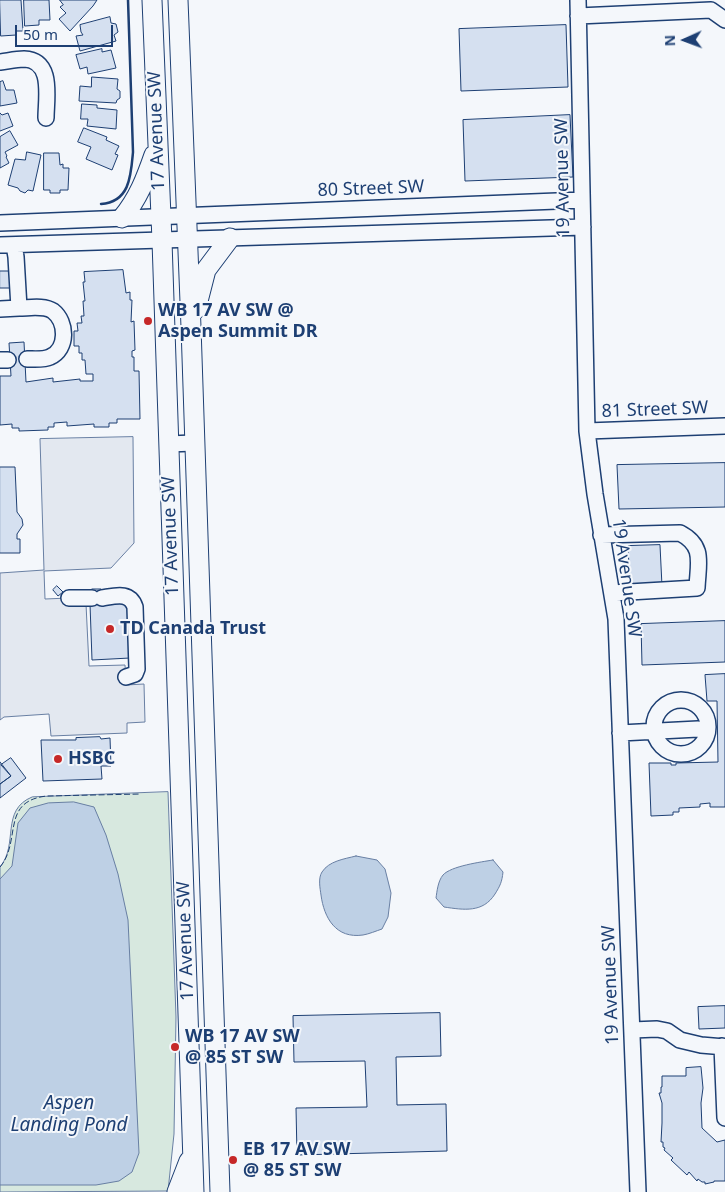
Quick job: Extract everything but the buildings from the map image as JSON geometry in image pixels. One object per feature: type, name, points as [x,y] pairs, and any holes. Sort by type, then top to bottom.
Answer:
[{"type":"main road","name":"17 Avenue SW","points":[[152,0],[162,241],[194,1192]]},
{"type":"main road","name":"17 Avenue SW","points":[[178,0],[220,1192]]},
{"type":"main road","points":[[122,218],[134,202],[145,180],[157,147]]},
{"type":"main road","points":[[191,327],[206,270],[230,238]]},
{"type":"main road","points":[[180,771],[206,770]]},
{"type":"main road","points":[[187,969],[213,968]]},
{"type":"main road","points":[[177,1192],[193,1150]]},
{"type":"street","name":"19 Avenue SW","points":[[578,0],[587,431],[601,535],[616,619],[638,1192]]},
{"type":"street","points":[[578,16],[711,10],[725,20]]},
{"type":"street","points":[[0,62],[24,59],[41,66],[46,75],[46,118]]},
{"type":"street","name":"80 Street SW","points":[[0,223],[582,200]]},
{"type":"street","points":[[426,206],[428,232]]},
{"type":"street","points":[[7,245],[583,227]]},
{"type":"street","points":[[7,245],[16,257],[19,308]]},
{"type":"street","points":[[0,309],[41,308],[52,310],[60,319],[65,334],[61,347],[52,356],[27,359]]},
{"type":"street","name":"81 Street SW","points":[[587,431],[725,426]]},
{"type":"street","points":[[168,444],[194,443]]},
{"type":"street","points":[[601,535],[680,533],[689,538],[698,549],[697,588],[612,593]]},
{"type":"street","points":[[69,598],[97,598],[119,595],[128,596],[133,600],[136,606],[137,669],[135,674],[126,677]]},
{"type":"street","points":[[620,733],[698,729]]},
{"type":"street","points":[[632,1030],[657,1029],[667,1032],[680,1040],[701,1045],[723,1047],[725,1118]]},
{"type":"shaded area","points":[[133,437],[134,543],[111,568],[44,571],[45,599],[69,598],[86,604],[89,666],[125,665],[126,685],[144,684],[145,722],[127,723],[127,733],[51,736],[49,714],[4,717],[0,720],[0,573],[44,570],[40,439]]},
{"type":"shaded area","name":"Aspen Landing Pond","points":[[168,792],[176,1017],[174,1134],[168,1191],[0,1192],[0,867],[6,858],[9,848],[16,810],[22,803],[32,797]]},
{"type":"water","name":"Aspen Landing Pond","points":[[74,802],[94,807],[106,835],[118,874],[128,920],[139,1153],[132,1172],[119,1181],[96,1185],[0,1185],[0,879],[12,866],[18,823],[30,808],[48,803]]},
{"type":"water","points":[[356,856],[377,860],[385,869],[391,893],[388,917],[382,929],[365,935],[345,934],[333,925],[325,912],[320,889],[321,874],[325,868],[337,861]]},
{"type":"water","points":[[493,860],[503,872],[502,879],[495,894],[485,904],[472,909],[451,908],[444,907],[436,898],[440,880],[447,872],[467,865]]},
{"type":"fence","points":[[0,867],[10,846],[17,814],[32,799],[47,796],[141,794]]},
{"type":"wall","points":[[101,204],[118,198],[123,193],[130,178],[133,152],[128,0]]},
{"type":"place","name":"WB 17 AV SW @ Aspen Summit DR","points":[[148,321]]},
{"type":"place","name":"TD Canada Trust","points":[[110,629]]},
{"type":"place","name":"HSBC","points":[[58,759]]},
{"type":"place","name":"WB 17 AV SW @ 85 ST SW","points":[[175,1047]]},
{"type":"place","name":"EB 17 AV SW @ 85 ST SW","points":[[233,1160]]}]
